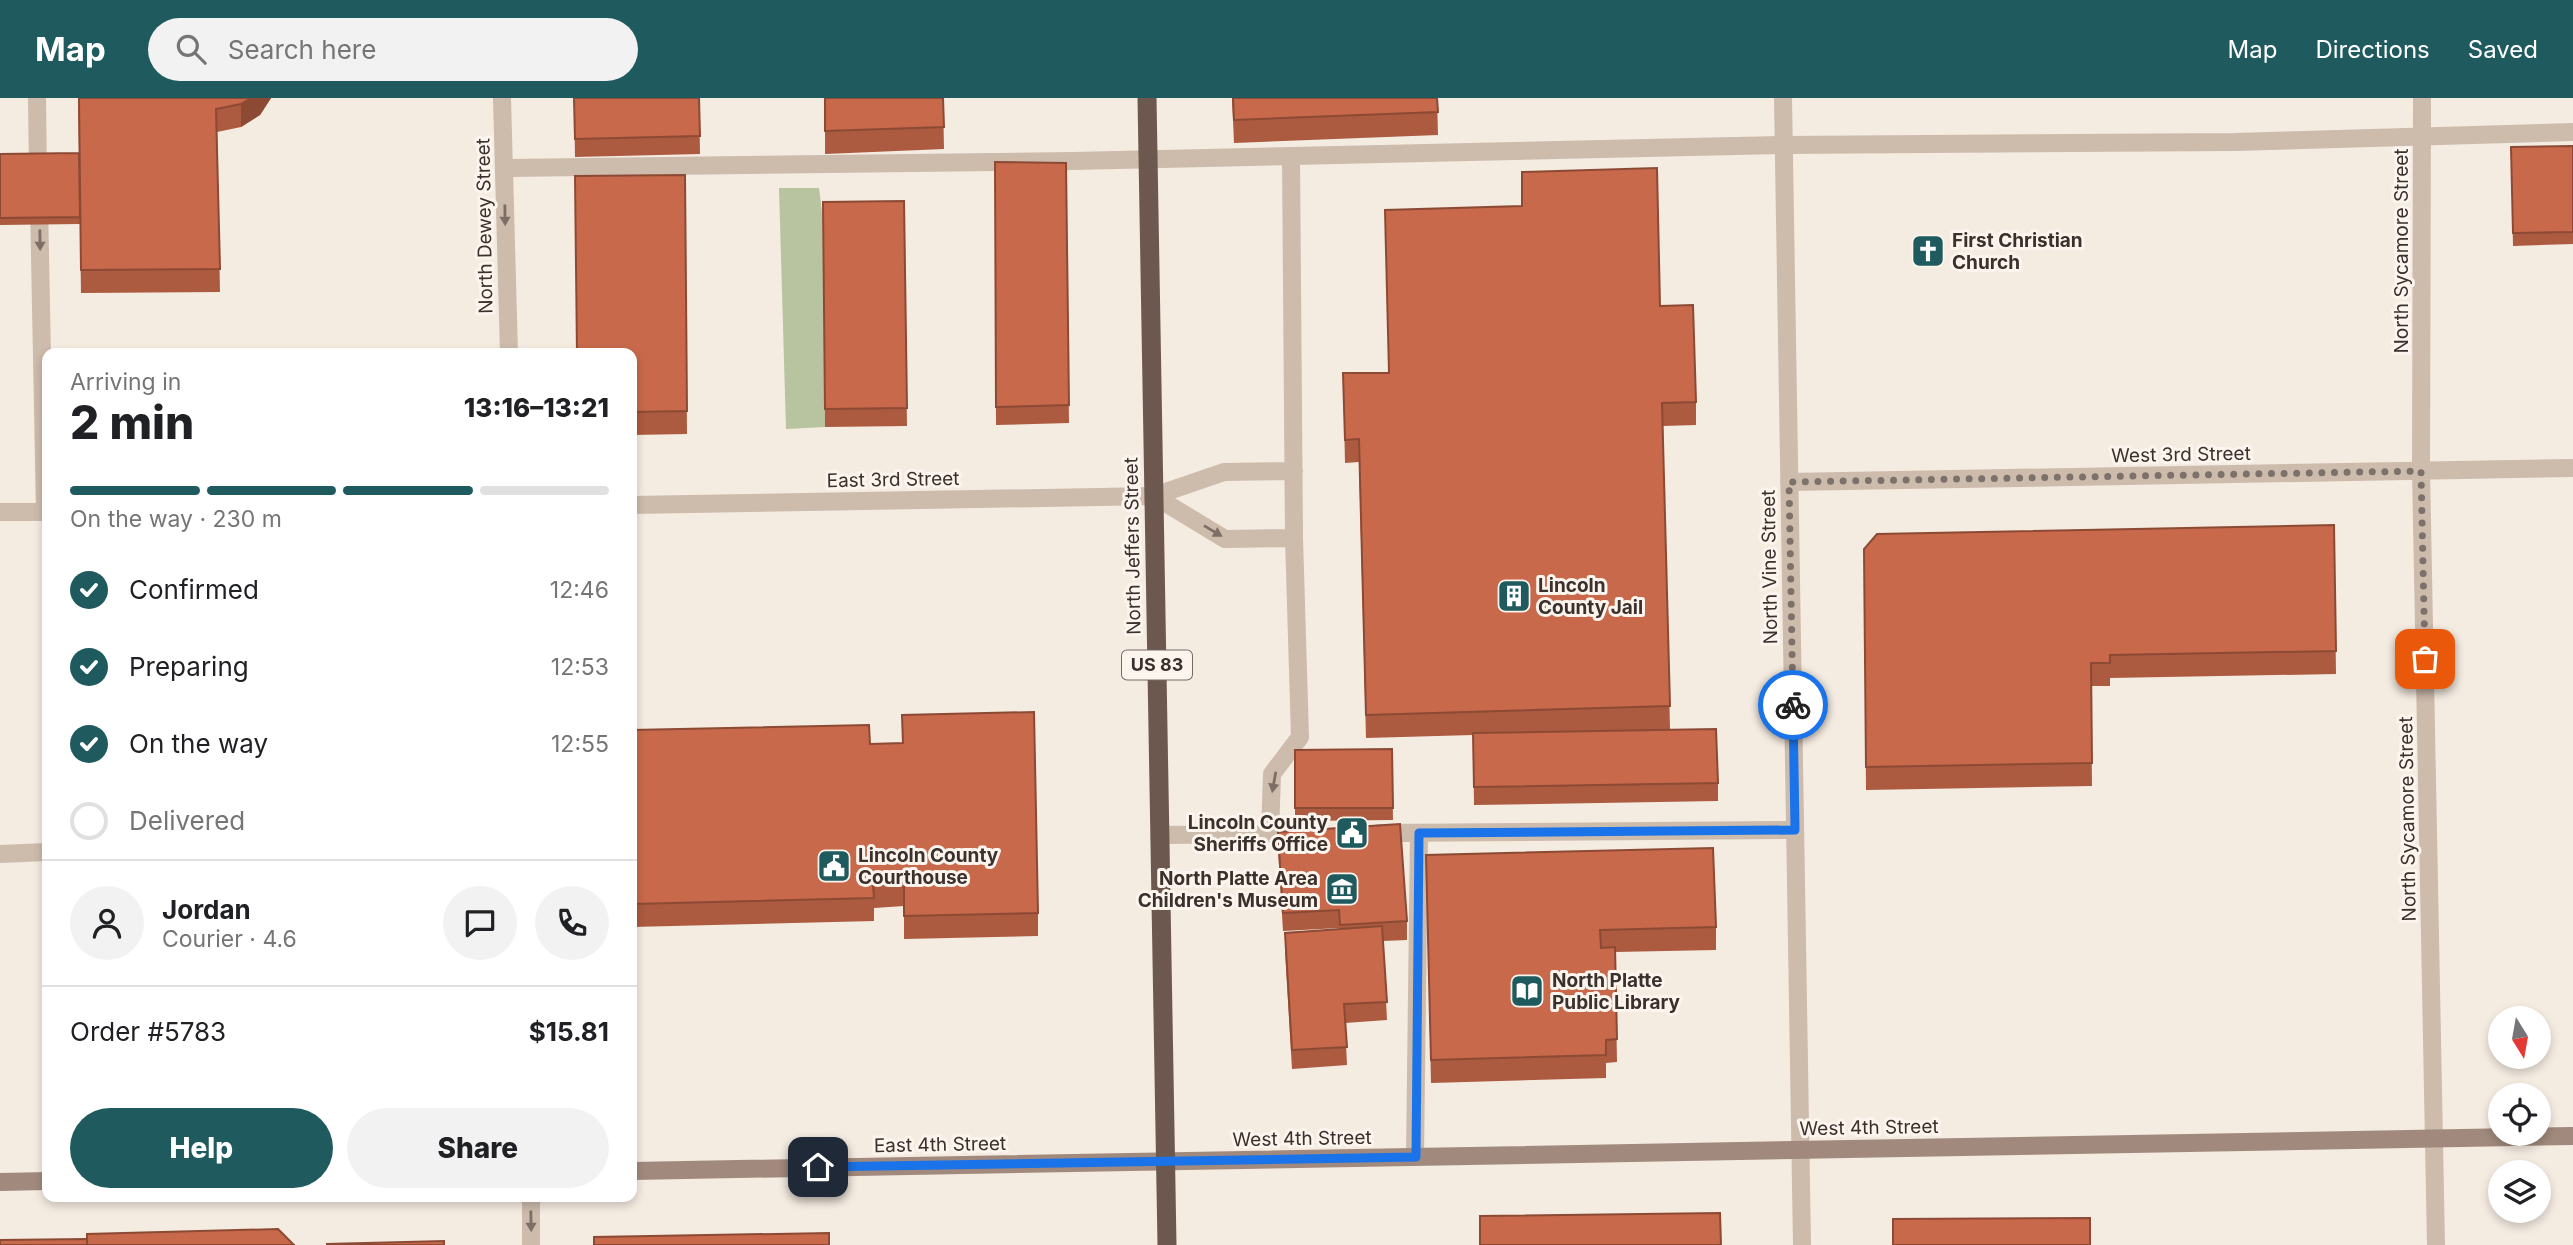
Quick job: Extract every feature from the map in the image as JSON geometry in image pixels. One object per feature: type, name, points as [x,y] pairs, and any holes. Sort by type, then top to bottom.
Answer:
[{"type":"highway","name":"North Jeffers Street","points":[[1147,98],[1167,1245]]},
{"type":"main road","name":"West 4th Street","points":[[1166,1162],[2573,1136]]},
{"type":"main road","name":"East 4th Street","points":[[637,1171],[1166,1162]]},
{"type":"main road","points":[[0,1182],[42,1181]]},
{"type":"street","points":[[37,98],[42,348]]},
{"type":"street","name":"North Dewey Street","points":[[502,98],[509,348]]},
{"type":"street","name":"North Vine Street","points":[[1783,98],[1802,1245]]},
{"type":"street","name":"North Sycamore Street","points":[[2422,98],[2421,471],[2436,1245]]},
{"type":"street","points":[[504,168],[1148,159],[1784,145],[2235,142],[2573,132]]},
{"type":"street","points":[[1270,834],[1272,774],[1300,737],[1294,538],[1291,156]]},
{"type":"street","name":"West 3rd Street","points":[[1789,482],[2573,468]]},
{"type":"street","points":[[1154,496],[1224,472],[1294,471]]},
{"type":"street","points":[[1154,496],[1225,539],[1294,538]]},
{"type":"street","name":"East 3rd Street","points":[[637,505],[1154,496]]},
{"type":"street","points":[[0,512],[42,512]]},
{"type":"street","points":[[1365,834],[1795,830]]},
{"type":"street","points":[[1416,1157],[1419,833]]},
{"type":"street","points":[[1160,835],[1297,834]]},
{"type":"street","points":[[0,854],[42,852]]},
{"type":"street","points":[[531,1202],[531,1245]]},
{"type":"green space","points":[[779,188],[819,188],[823,220],[825,427],[786,429]]},
{"type":"building","points":[[79,98],[251,98],[241,104],[216,109],[220,269],[81,270]]},
{"type":"building","points":[[574,98],[699,98],[700,136],[575,139]]},
{"type":"building","points":[[825,98],[943,98],[944,127],[825,131]]},
{"type":"building","points":[[1233,98],[1437,98],[1438,112],[1234,120]]},
{"type":"building","points":[[2573,146],[2573,232],[2513,233],[2511,147]]},
{"type":"building","points":[[79,153],[80,217],[0,218],[0,154]]},
{"type":"building","points":[[995,162],[1066,163],[1069,405],[996,407]]},
{"type":"building","name":"Lincoln County Jail","points":[[1657,168],[1660,306],[1693,305],[1696,402],[1662,403],[1670,706],[1366,715],[1359,439],[1345,440],[1343,373],[1389,373],[1385,210],[1522,206],[1522,172]]},
{"type":"building","points":[[685,175],[687,411],[637,412],[637,348],[577,348],[575,176]]},
{"type":"building","points":[[904,201],[907,408],[825,409],[823,202]]},
{"type":"building","points":[[2334,525],[2336,651],[2110,655],[2110,663],[2091,663],[2092,763],[1866,767],[1864,549],[1877,534]]},
{"type":"building","name":"Lincoln County Courthouse","points":[[1034,712],[1038,913],[904,916],[904,884],[873,885],[874,898],[637,904],[637,730],[869,725],[870,744],[903,743],[902,715]]},
{"type":"building","points":[[1716,729],[1718,783],[1474,787],[1473,733]]},
{"type":"building","points":[[1392,749],[1393,808],[1295,808],[1295,750]]},
{"type":"building","name":"North Platte Area Children's Museum","points":[[1400,824],[1407,921],[1340,925],[1339,910],[1283,913],[1278,832]]},
{"type":"building","points":[[1713,848],[1716,927],[1600,930],[1601,948],[1615,947],[1617,1039],[1606,1040],[1606,1055],[1431,1060],[1426,855]]},
{"type":"building","points":[[1382,926],[1387,1002],[1344,1004],[1347,1047],[1292,1050],[1285,933]]},
{"type":"building","points":[[1720,1213],[1721,1245],[1480,1245],[1480,1216]]},
{"type":"building","points":[[2090,1218],[2090,1245],[1893,1245],[1893,1219]]},
{"type":"building","points":[[278,1229],[294,1245],[87,1245],[87,1234]]},
{"type":"building","points":[[829,1233],[829,1245],[594,1245],[594,1237]]},
{"type":"building","points":[[87,1239],[87,1245],[0,1245],[0,1240]]},
{"type":"building","points":[[444,1241],[444,1245],[327,1245],[327,1244]]},
{"type":"way so far","points":[[1793,705],[1789,482],[2421,471],[2425,659]]},
{"type":"place","name":"First Christian Church","points":[[1928,251]]},
{"type":"place","name":"Lincoln County Jail","points":[[1514,596]]},
{"type":"place","name":"Lincoln County Sheriffs Office","points":[[1352,833]]},
{"type":"place","name":"Lincoln County Courthouse","points":[[834,866]]},
{"type":"place","name":"North Platte Area Children's Museum","points":[[1342,889]]},
{"type":"place","name":"North Platte Public Library","points":[[1527,991]]},
{"type":"route","points":[[818,1167],[1416,1157],[1419,833],[1795,830],[1793,705]]}]
